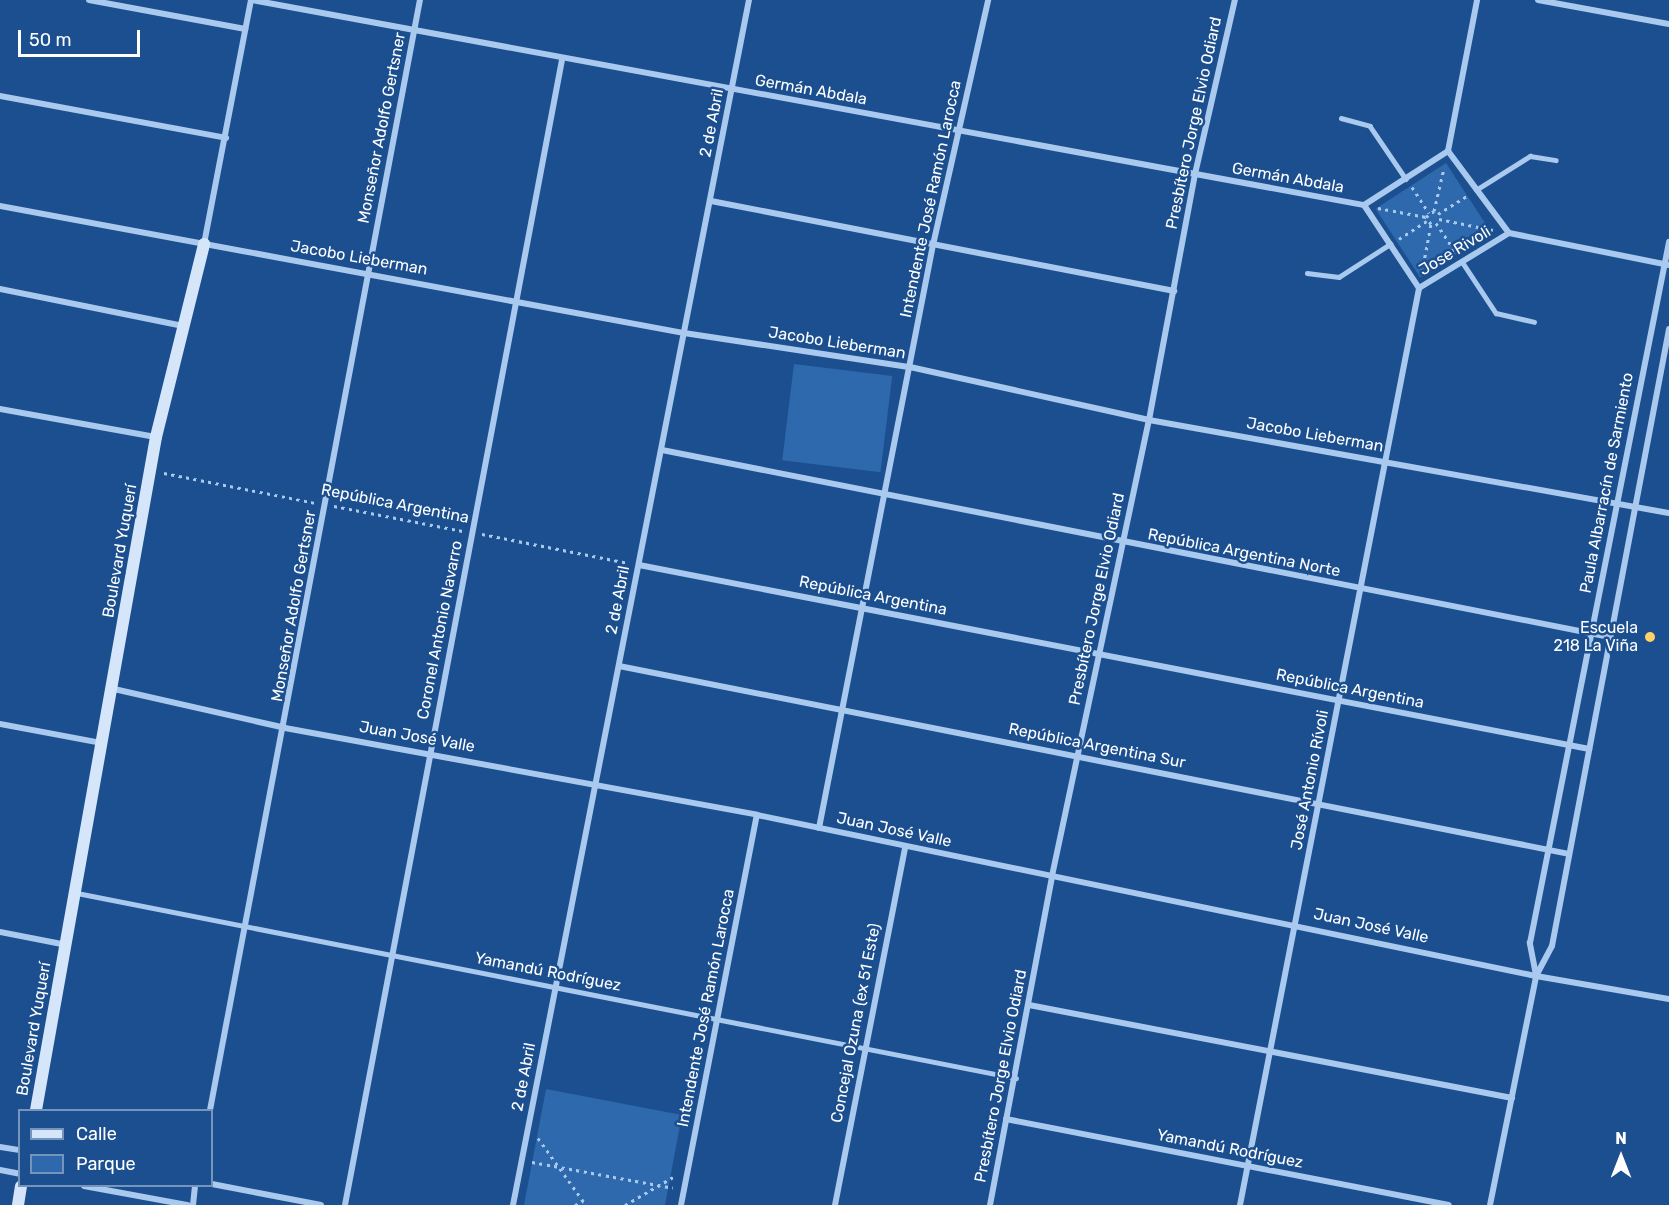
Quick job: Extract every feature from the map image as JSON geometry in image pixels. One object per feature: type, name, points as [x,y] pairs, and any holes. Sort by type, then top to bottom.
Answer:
[{"type":"street","points":[[89,0],[245,29]]},
{"type":"street","name":"Boulevard Yuquerí","points":[[36,1109],[67,945],[74,892],[114,689],[156,437],[204,244],[252,0]]},
{"type":"street","name":"Germán Abdala","points":[[252,0],[562,60],[732,89],[1364,206]]},
{"type":"street","name":"Monseñor Adolfo Gertsner","points":[[210,1109],[285,728],[420,0]]},
{"type":"street","name":"2 de Abril","points":[[513,1205],[749,0]]},
{"type":"street","name":"Intendente José Ramón Larocca","points":[[819,828],[933,245],[988,0]]},
{"type":"street","name":"Presbítero Jorge Elvio Odiard","points":[[990,1205],[1016,1078],[1052,876],[1124,544],[1195,174],[1235,0]]},
{"type":"street","points":[[1364,206],[1448,151],[1477,0]]},
{"type":"street","points":[[1538,0],[1669,24]]},
{"type":"street","name":"Coronel Antonio Navarro","points":[[345,1205],[562,60]]},
{"type":"street","points":[[0,96],[226,138]]},
{"type":"street","name":"Jose Rivoli","points":[[1364,206],[1419,288],[1509,233],[1448,151]]},
{"type":"street","points":[[711,201],[1174,291]]},
{"type":"street","name":"Jacobo Lieberman","points":[[0,206],[684,333],[910,367],[1149,420],[1669,513]]},
{"type":"street","points":[[1509,233],[1667,265]]},
{"type":"street","name":"Paula Albarracín de Sarmiento","points":[[1536,976],[1530,943],[1616,503],[1667,265],[1669,242]]},
{"type":"street","name":"José Antonio Rívoli","points":[[1240,1205],[1419,288]]},
{"type":"street","points":[[0,289],[183,326]]},
{"type":"street","name":"Paula Albarracín de Sarmiento","points":[[1490,1205],[1536,976],[1552,946],[1669,329]]},
{"type":"street","points":[[0,409],[156,437]]},
{"type":"street","name":"República Argentina Norte","points":[[662,450],[1124,544],[1611,637]]},
{"type":"street","name":"República Argentina","points":[[639,565],[1099,652],[1589,749]]},
{"type":"street","name":"República Argentina Sur","points":[[619,666],[842,712],[1077,755],[1569,854]]},
{"type":"street","name":"Juan José Valle","points":[[114,689],[285,728],[757,815],[905,847],[1295,924],[1536,976],[1669,999]]},
{"type":"street","points":[[0,724],[103,744]]},
{"type":"street","name":"Intendente José Ramón Larocca","points":[[681,1205],[757,815]]},
{"type":"street","name":"Concejal Ozuna (ex 51 Este)","points":[[834,1205],[905,847]]},
{"type":"street","points":[[0,932],[67,945]]},
{"type":"street","points":[[1029,1005],[1512,1098]]},
{"type":"street","name":"Yamandú Rodríguez","points":[[1006,1119],[1449,1205]]},
{"type":"street","points":[[0,1147],[18,1150]]},
{"type":"street","points":[[0,1170],[18,1174]]},
{"type":"street","points":[[213,1184],[321,1205]]},
{"type":"street","points":[[18,1205],[21,1187]]},
{"type":"street","points":[[95,1187],[190,1205],[194,1187]]},
{"type":"lane","points":[[1341,118],[1370,126],[1406,178]]},
{"type":"lane","points":[[1476,190],[1530,156],[1556,160]]},
{"type":"lane","points":[[1307,273],[1339,277],[1390,244]]},
{"type":"lane","points":[[1463,263],[1496,313],[1534,322]]},
{"type":"lane","name":"Yamandú Rodríguez","points":[[74,892],[392,956],[866,1046],[1016,1078]]},
{"type":"path","points":[[1434,211],[1448,151]]},
{"type":"path","points":[[1406,178],[1429,213]]},
{"type":"path","points":[[1438,214],[1476,190]]},
{"type":"path","points":[[1364,206],[1427,219],[1431,224],[1419,288]]},
{"type":"path","points":[[1390,244],[1427,219],[1429,213],[1434,211]]},
{"type":"path","points":[[1434,211],[1438,214]]},
{"type":"path","points":[[1438,214],[1438,221],[1463,263]]},
{"type":"path","points":[[1431,224],[1438,221],[1509,233]]},
{"type":"path","name":"República Argentina","points":[[151,470],[639,565]]},
{"type":"path","points":[[529,1124],[556,1167],[586,1205]]},
{"type":"path","points":[[522,1160],[684,1190]]},
{"type":"path","points":[[625,1205],[656,1185],[688,1171]]},
{"type":"path","points":[[575,1205],[583,1201]]},
{"type":"green space","points":[[1446,163],[1491,232],[1420,278],[1376,209]]},
{"type":"green space","points":[[794,364],[892,376],[880,472],[782,460]]},
{"type":"green space","points":[[546,1089],[682,1115],[665,1205],[524,1205]]},
{"type":"place","name":"Escuela 218 La Viña","points":[[1650,637]]}]
